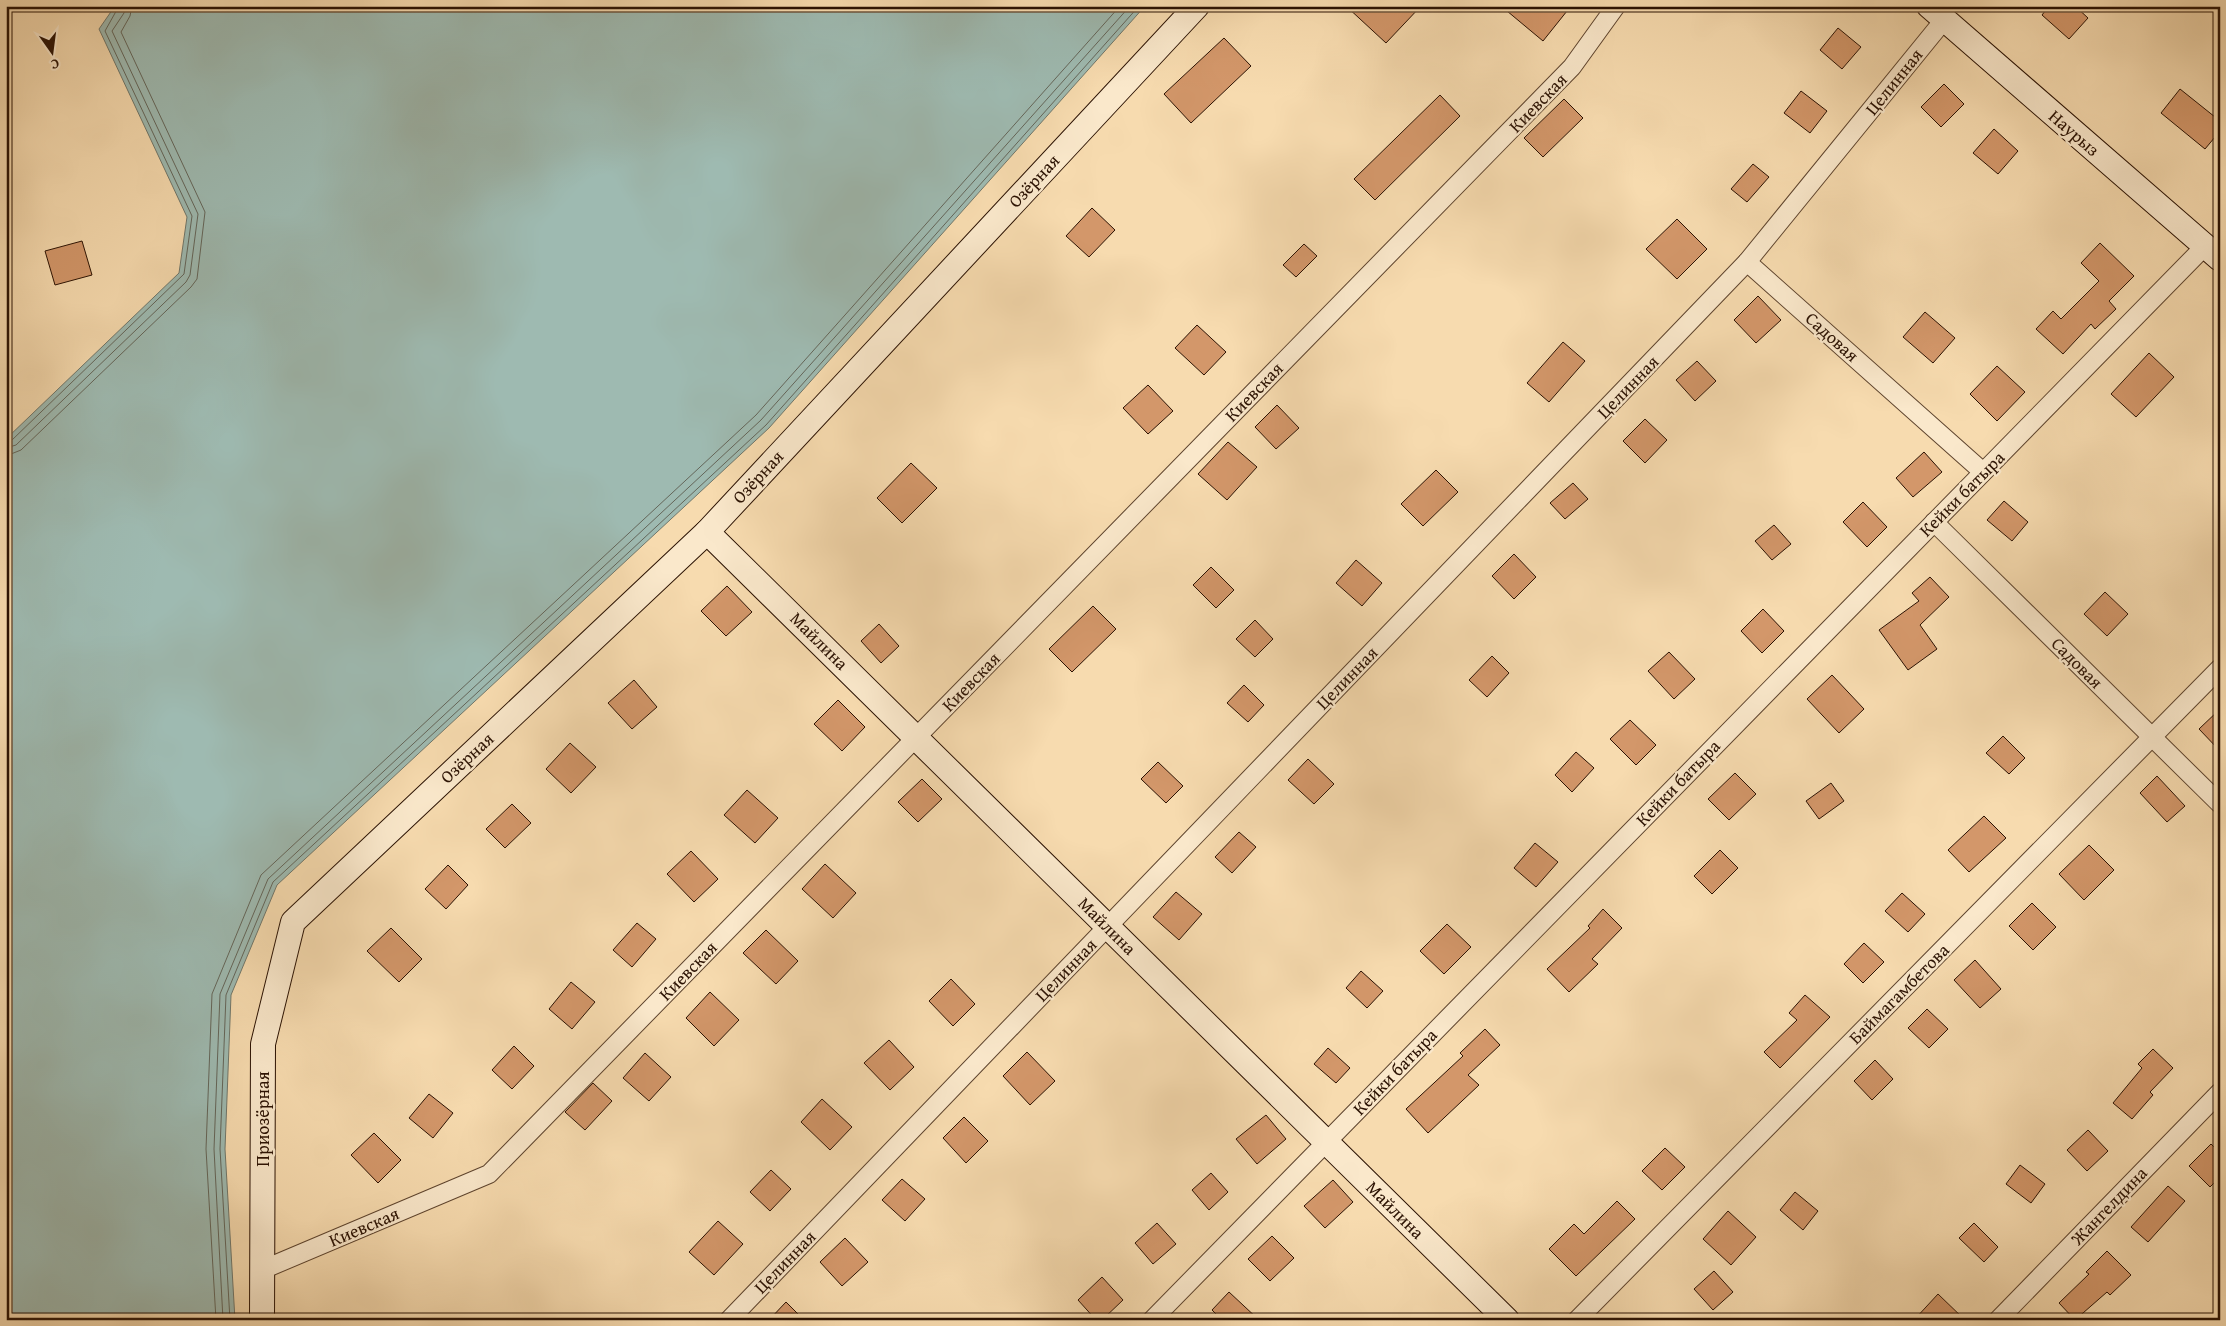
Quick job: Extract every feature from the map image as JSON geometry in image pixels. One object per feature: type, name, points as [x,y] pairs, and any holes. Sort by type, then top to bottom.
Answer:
[{"type":"street","name":"Озёрная","points":[[293,922],[707,532],[1197,6]]},
{"type":"street","name":"Киевская","points":[[262,1270],[488,1174],[1572,67],[1616,6]]},
{"type":"street","name":"Наурыз","points":[[1936,13],[2212,252]]},
{"type":"street","name":"Целинная","points":[[729,1320],[1747,262],[1936,13]]},
{"type":"street","name":"Кейки батыра","points":[[1152,1320],[1983,472],[2212,252]]},
{"type":"street","name":"Садовая","points":[[1747,262],[1983,472]]},
{"type":"street","name":"Садовая","points":[[1934,522],[2220,804]]},
{"type":"street","name":"Майлина","points":[[707,532],[1507,1320]]},
{"type":"street","name":"Баймагамбетова","points":[[1578,1320],[2220,668]]},
{"type":"street","name":"Приозёрная","points":[[262,1320],[263,1044],[293,922]]},
{"type":"street","name":"Жангелдина","points":[[1998,1320],[2220,1092]]},
{"type":"water","points":[[115,6],[1145,6],[769,428],[277,885],[231,995],[225,1149],[235,1320],[6,1320],[6,439],[179,273],[187,217],[99,29]]},
{"type":"building","points":[[1346,6],[1421,6],[1386,43]]},
{"type":"building","points":[[1501,6],[1571,6],[1543,41]]},
{"type":"building","points":[[2049,6],[2075,6],[2088,18],[2069,39],[2042,15]]},
{"type":"building","points":[[1838,28],[1861,47],[1842,69],[1820,50]]},
{"type":"building","points":[[1224,38],[1251,66],[1191,123],[1164,94]]},
{"type":"building","points":[[1944,84],[1964,104],[1941,127],[1921,107]]},
{"type":"building","points":[[2180,89],[2220,121],[2220,131],[2205,149],[2161,113]]},
{"type":"building","points":[[1801,91],[1827,111],[1810,133],[1784,113]]},
{"type":"building","points":[[1440,95],[1460,116],[1375,200],[1354,179]]},
{"type":"building","points":[[1564,99],[1583,118],[1543,157],[1524,138]]},
{"type":"building","points":[[1994,129],[2018,151],[1998,174],[1973,153]]},
{"type":"building","points":[[1753,164],[1769,177],[1747,202],[1731,189]]},
{"type":"building","points":[[1092,208],[1115,230],[1089,257],[1066,236]]},
{"type":"building","points":[[1677,219],[1707,249],[1677,279],[1646,249]]},
{"type":"building","points":[[82,241],[92,275],[55,285],[45,251]]},
{"type":"building","points":[[2100,243],[2134,276],[2109,301],[2116,309],[2095,329],[2091,324],[2063,354],[2036,329],[2053,311],[2061,319],[2099,281],[2081,263]]},
{"type":"building","points":[[1304,244],[1317,256],[1296,277],[1283,265]]},
{"type":"building","points":[[1758,296],[1781,320],[1756,343],[1734,320]]},
{"type":"building","points":[[1925,312],[1955,338],[1933,363],[1903,337]]},
{"type":"building","points":[[1197,325],[1226,352],[1204,375],[1175,348]]},
{"type":"building","points":[[1563,342],[1585,361],[1549,402],[1527,383]]},
{"type":"building","points":[[2149,353],[2174,377],[2136,417],[2111,394]]},
{"type":"building","points":[[1697,361],[1716,381],[1695,401],[1676,380]]},
{"type":"building","points":[[1997,366],[2025,392],[1997,421],[1970,394]]},
{"type":"building","points":[[1148,385],[1173,411],[1148,434],[1123,408]]},
{"type":"building","points":[[1277,405],[1299,428],[1276,449],[1255,427]]},
{"type":"building","points":[[1645,419],[1667,440],[1645,463],[1623,441]]},
{"type":"building","points":[[1228,442],[1257,467],[1227,500],[1198,474]]},
{"type":"building","points":[[1924,452],[1942,472],[1913,497],[1896,478]]},
{"type":"building","points":[[911,463],[937,488],[902,523],[877,498]]},
{"type":"building","points":[[1436,470],[1458,492],[1423,526],[1401,504]]},
{"type":"building","points":[[1573,483],[1588,499],[1565,519],[1550,503]]},
{"type":"building","points":[[2004,501],[2028,522],[2012,541],[1987,520]]},
{"type":"building","points":[[1863,502],[1887,527],[1867,547],[1843,522]]},
{"type":"building","points":[[1774,525],[1791,544],[1772,560],[1755,541]]},
{"type":"building","points":[[1514,554],[1536,577],[1514,599],[1492,576]]},
{"type":"building","points":[[1356,560],[1382,583],[1362,606],[1336,583]]},
{"type":"building","points":[[1211,567],[1234,590],[1216,608],[1193,585]]},
{"type":"building","points":[[1930,577],[1949,597],[1920,625],[1937,649],[1908,670],[1879,630],[1919,601],[1912,593]]},
{"type":"building","points":[[727,586],[752,612],[726,636],[701,611]]},
{"type":"building","points":[[2105,592],[2128,614],[2107,636],[2084,614]]},
{"type":"building","points":[[1093,606],[1116,629],[1072,672],[1049,649]]},
{"type":"building","points":[[1763,609],[1784,631],[1762,653],[1741,631]]},
{"type":"building","points":[[1255,620],[1273,639],[1255,657],[1236,639]]},
{"type":"building","points":[[879,624],[899,646],[881,663],[861,641]]},
{"type":"building","points":[[1669,652],[1695,679],[1674,699],[1648,671]]},
{"type":"building","points":[[1492,656],[1509,673],[1487,697],[1469,680]]},
{"type":"building","points":[[1832,675],[1864,709],[1839,733],[1807,699]]},
{"type":"building","points":[[634,680],[657,707],[632,729],[608,703]]},
{"type":"building","points":[[1244,685],[1264,705],[1248,722],[1227,703]]},
{"type":"building","points":[[838,700],[865,727],[842,751],[814,724]]},
{"type":"building","points":[[2220,709],[2220,751],[2199,729]]},
{"type":"building","points":[[1630,720],[1656,745],[1636,765],[1610,739]]},
{"type":"building","points":[[2003,736],[2025,758],[2009,774],[1986,753]]},
{"type":"building","points":[[570,743],[596,767],[571,793],[546,769]]},
{"type":"building","points":[[1576,752],[1594,768],[1572,792],[1555,775]]},
{"type":"building","points":[[1308,759],[1334,784],[1314,804],[1288,780]]},
{"type":"building","points":[[1158,762],[1183,786],[1166,803],[1141,779]]},
{"type":"building","points":[[1735,773],[1756,794],[1729,820],[1708,799]]},
{"type":"building","points":[[2157,776],[2185,806],[2167,822],[2140,793]]},
{"type":"building","points":[[922,779],[942,799],[918,822],[898,802]]},
{"type":"building","points":[[1831,783],[1844,801],[1819,819],[1806,801]]},
{"type":"building","points":[[747,790],[778,818],[755,843],[724,815]]},
{"type":"building","points":[[512,804],[531,823],[505,848],[486,829]]},
{"type":"building","points":[[1984,816],[2006,838],[1969,872],[1948,850]]},
{"type":"building","points":[[1239,832],[1256,847],[1232,873],[1215,857]]},
{"type":"building","points":[[1535,843],[1558,862],[1536,887],[1514,868]]},
{"type":"building","points":[[2089,845],[2114,870],[2084,900],[2059,874]]},
{"type":"building","points":[[1720,850],[1738,868],[1712,894],[1694,876]]},
{"type":"building","points":[[691,851],[718,879],[694,902],[667,874]]},
{"type":"building","points":[[825,864],[856,893],[833,918],[802,889]]},
{"type":"building","points":[[448,865],[468,885],[446,909],[425,889]]},
{"type":"building","points":[[1176,892],[1202,914],[1179,940],[1153,917]]},
{"type":"building","points":[[1902,893],[1925,914],[1908,932],[1885,911]]},
{"type":"building","points":[[2032,903],[2056,927],[2033,950],[2009,926]]},
{"type":"building","points":[[1603,909],[1622,928],[1592,959],[1598,964],[1569,992],[1547,969],[1590,928],[1588,926]]},
{"type":"building","points":[[637,923],[656,939],[632,967],[613,950]]},
{"type":"building","points":[[1447,924],[1471,947],[1444,974],[1420,951]]},
{"type":"building","points":[[391,928],[422,959],[399,982],[367,951]]},
{"type":"building","points":[[766,930],[798,961],[776,984],[743,953]]},
{"type":"building","points":[[1864,943],[1884,962],[1863,983],[1844,964]]},
{"type":"building","points":[[1975,960],[2001,989],[1980,1008],[1954,980]]},
{"type":"building","points":[[1361,971],[1383,991],[1367,1008],[1346,988]]},
{"type":"building","points":[[951,979],[975,1004],[953,1026],[929,1001]]},
{"type":"building","points":[[571,982],[595,1002],[572,1029],[549,1009]]},
{"type":"building","points":[[710,992],[739,1020],[714,1046],[686,1018]]},
{"type":"building","points":[[1805,995],[1830,1017],[1780,1068],[1764,1052],[1797,1020],[1789,1013]]},
{"type":"building","points":[[1927,1009],[1948,1029],[1929,1048],[1908,1028]]},
{"type":"building","points":[[1485,1029],[1500,1045],[1468,1075],[1479,1085],[1428,1133],[1406,1109],[1463,1056],[1460,1053]]},
{"type":"building","points":[[889,1040],[914,1067],[890,1090],[864,1063]]},
{"type":"building","points":[[514,1046],[534,1066],[512,1089],[492,1070]]},
{"type":"building","points":[[1328,1048],[1350,1068],[1336,1083],[1314,1064]]},
{"type":"building","points":[[2153,1049],[2173,1068],[2150,1092],[2153,1095],[2132,1119],[2113,1103],[2142,1068],[2138,1064]]},
{"type":"building","points":[[1027,1052],[1055,1081],[1030,1105],[1003,1076]]},
{"type":"building","points":[[645,1053],[671,1077],[649,1101],[623,1078]]},
{"type":"building","points":[[1875,1060],[1893,1079],[1872,1100],[1854,1081]]},
{"type":"building","points":[[593,1083],[612,1101],[585,1130],[565,1112]]},
{"type":"building","points":[[429,1094],[453,1113],[433,1138],[409,1118]]},
{"type":"building","points":[[822,1099],[852,1127],[830,1150],[801,1122]]},
{"type":"building","points":[[1266,1115],[1286,1139],[1257,1164],[1236,1139]]},
{"type":"building","points":[[964,1117],[988,1141],[966,1163],[943,1138]]},
{"type":"building","points":[[2088,1130],[2108,1151],[2087,1171],[2067,1150]]},
{"type":"building","points":[[374,1133],[401,1160],[378,1183],[351,1155]]},
{"type":"building","points":[[2211,1144],[2220,1153],[2220,1177],[2210,1187],[2189,1166]]},
{"type":"building","points":[[1665,1148],[1685,1167],[1662,1190],[1642,1171]]},
{"type":"building","points":[[2020,1165],[2045,1184],[2031,1203],[2006,1184]]},
{"type":"building","points":[[771,1170],[791,1189],[770,1211],[750,1192]]},
{"type":"building","points":[[1211,1173],[1228,1192],[1209,1210],[1192,1190]]},
{"type":"building","points":[[902,1179],[925,1199],[905,1221],[882,1200]]},
{"type":"building","points":[[1333,1180],[1353,1202],[1325,1228],[1304,1206]]},
{"type":"building","points":[[2168,1186],[2185,1201],[2148,1242],[2131,1227]]},
{"type":"building","points":[[1795,1192],[1818,1211],[1803,1230],[1780,1210]]},
{"type":"building","points":[[1617,1201],[1635,1219],[1576,1276],[1549,1249],[1574,1224],[1584,1234]]},
{"type":"building","points":[[1728,1211],[1756,1237],[1731,1265],[1703,1239]]},
{"type":"building","points":[[718,1221],[743,1244],[714,1275],[689,1252]]},
{"type":"building","points":[[1157,1223],[1176,1244],[1153,1264],[1135,1243]]},
{"type":"building","points":[[1974,1223],[1998,1247],[1984,1262],[1959,1238]]},
{"type":"building","points":[[1272,1236],[1294,1258],[1270,1281],[1248,1259]]},
{"type":"building","points":[[845,1238],[868,1262],[842,1286],[820,1262]]},
{"type":"building","points":[[2107,1251],[2131,1275],[2110,1295],[2107,1292],[2075,1320],[2059,1303],[2089,1274],[2086,1272]]},
{"type":"building","points":[[1714,1271],[1733,1292],[1713,1310],[1694,1289]]},
{"type":"building","points":[[1102,1277],[1123,1300],[1102,1320],[1096,1320],[1078,1300]]},
{"type":"building","points":[[1229,1292],[1259,1320],[1222,1320],[1212,1310]]},
{"type":"building","points":[[1938,1294],[1965,1320],[1914,1320]]},
{"type":"building","points":[[786,1302],[804,1320],[769,1320]]}]
